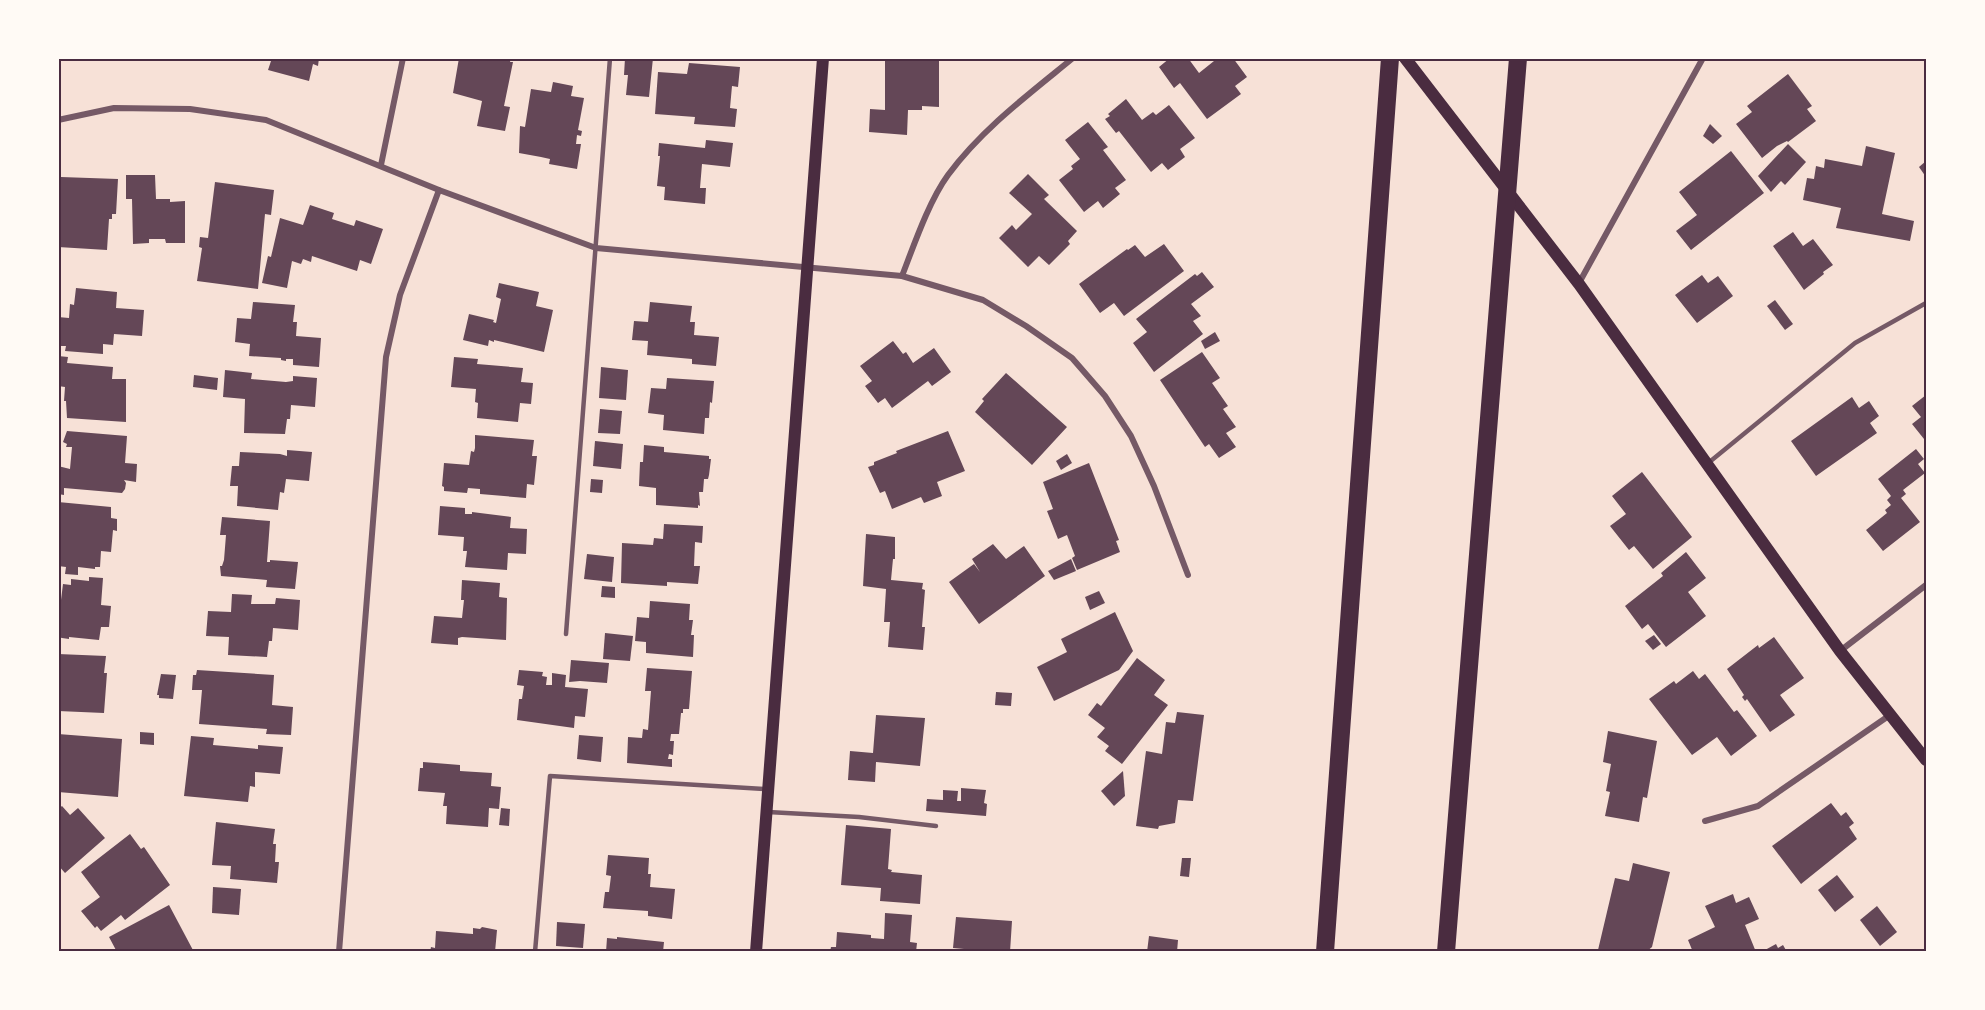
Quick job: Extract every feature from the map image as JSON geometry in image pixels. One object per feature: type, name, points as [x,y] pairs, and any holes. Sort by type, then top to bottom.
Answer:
[{"type":"highway","points":[[1325,951],[1390,58]]},
{"type":"highway","points":[[1446,951],[1518,64]]},
{"type":"main road","points":[[756,951],[823,58]]},
{"type":"main road","points":[[1405,58],[1579,284],[1840,651],[1926,760]]},
{"type":"street","points":[[381,165],[403,58]]},
{"type":"street","points":[[902,276],[921,225],[947,176],[996,121],[1073,58]]},
{"type":"street","points":[[1579,284],[1702,58]]},
{"type":"street","points":[[58,120],[114,108],[201,111],[266,120],[439,190],[596,248],[902,276],[983,300],[1072,358],[1105,396],[1131,436],[1154,486],[1188,575]]},
{"type":"street","points":[[339,951],[386,357],[400,295],[439,190]]},
{"type":"street","points":[[1840,651],[1926,585]]},
{"type":"street","points":[[1705,821],[1758,806],[1890,715]]},
{"type":"lane","points":[[566,634],[610,58]]},
{"type":"lane","points":[[1707,464],[1855,343],[1926,303]]},
{"type":"lane","points":[[535,951],[550,776],[767,789]]},
{"type":"lane","points":[[766,812],[859,817],[936,826]]},
{"type":"building","points":[[272,58],[319,58],[318,66],[313,64],[309,81],[268,70]]},
{"type":"building","points":[[459,58],[500,60],[511,58],[510,62],[513,62],[504,106],[510,107],[505,131],[477,126],[482,101],[453,93]]},
{"type":"building","points":[[625,58],[653,58],[649,97],[626,95],[628,75],[624,75]]},
{"type":"building","points":[[885,58],[939,58],[939,107],[922,106],[922,110],[908,110],[907,135],[869,132],[870,109],[885,110]]},
{"type":"building","points":[[1170,58],[1188,58],[1199,73],[1214,61],[1212,58],[1233,58],[1247,77],[1235,86],[1241,94],[1207,119],[1180,83],[1174,88],[1159,67]]},
{"type":"building","points":[[689,63],[740,67],[738,87],[732,86],[730,108],[737,109],[735,127],[694,124],[695,117],[655,114],[658,72],[687,74]]},
{"type":"building","points":[[1788,74],[1812,106],[1807,109],[1816,121],[1762,158],[1736,124],[1752,112],[1747,106]]},
{"type":"building","points":[[553,82],[573,86],[571,96],[584,98],[578,130],[582,131],[581,136],[577,135],[576,144],[581,144],[577,169],[549,164],[550,159],[519,153],[520,126],[525,127],[531,89],[551,92]]},
{"type":"building","points":[[1126,99],[1142,120],[1153,112],[1156,115],[1169,105],[1195,138],[1180,149],[1185,157],[1168,170],[1162,163],[1151,172],[1119,131],[1116,133],[1105,119]]},
{"type":"building","points":[[1088,122],[1108,147],[1103,150],[1126,180],[1115,188],[1120,194],[1103,208],[1098,201],[1084,212],[1059,180],[1073,169],[1071,166],[1080,159],[1065,140]]},
{"type":"building","points":[[1710,124],[1722,136],[1713,144],[1703,136]]},
{"type":"building","points":[[706,140],[733,143],[730,167],[702,164],[700,188],[706,188],[705,204],[664,200],[665,187],[657,186],[659,143],[705,148]]},
{"type":"building","points":[[1788,144],[1806,162],[1785,185],[1781,181],[1771,192],[1758,176]]},
{"type":"building","points":[[1866,146],[1895,153],[1882,214],[1914,221],[1910,241],[1836,228],[1841,208],[1803,200],[1807,178],[1814,179],[1816,166],[1824,168],[1825,159],[1862,166]]},
{"type":"building","points":[[1731,151],[1764,193],[1691,250],[1676,231],[1697,215],[1679,192]]},
{"type":"building","points":[[1926,161],[1926,177],[1919,167]]},
{"type":"building","points":[[1028,174],[1049,195],[1044,199],[1077,231],[1068,241],[1070,244],[1049,265],[1039,256],[1028,267],[999,238],[1012,225],[1016,230],[1032,214],[1009,193]]},
{"type":"building","points":[[126,175],[155,175],[156,199],[170,199],[170,202],[185,201],[185,243],[166,243],[165,239],[149,239],[149,243],[133,244],[132,199],[126,199]]},
{"type":"building","points":[[61,177],[118,179],[116,214],[112,214],[112,219],[109,219],[107,250],[58,247]]},
{"type":"building","points":[[215,182],[274,190],[271,215],[265,214],[258,289],[197,281],[202,248],[199,247],[200,237],[208,238]]},
{"type":"building","points":[[310,205],[334,213],[332,219],[354,226],[356,220],[383,229],[371,264],[360,260],[357,271],[312,256],[311,262],[303,259],[301,264],[292,261],[287,288],[262,283],[280,218],[303,225]]},
{"type":"building","points":[[1793,232],[1803,246],[1813,239],[1833,265],[1804,290],[1773,246]]},
{"type":"building","points":[[1164,244],[1184,271],[1124,316],[1114,303],[1100,313],[1079,284],[1135,245],[1145,257]]},
{"type":"building","points":[[1202,272],[1214,287],[1191,304],[1201,316],[1193,321],[1203,334],[1154,372],[1133,343],[1147,332],[1136,319],[1195,274],[1197,276]]},
{"type":"building","points":[[1702,275],[1708,283],[1718,276],[1733,296],[1697,323],[1675,295]]},
{"type":"building","points":[[499,283],[539,292],[536,306],[553,310],[544,352],[494,340],[494,342],[489,340],[488,346],[463,340],[469,314],[494,320],[493,322],[496,323],[501,299],[496,297]]},
{"type":"building","points":[[76,288],[117,292],[116,308],[144,310],[142,336],[114,334],[113,345],[103,344],[103,354],[65,351],[66,346],[58,346],[58,317],[69,318],[70,304],[74,305]]},
{"type":"building","points":[[1775,300],[1793,324],[1785,330],[1767,306]]},
{"type":"building","points":[[253,302],[295,305],[293,322],[297,322],[296,336],[321,338],[319,367],[293,365],[293,359],[286,359],[286,361],[281,358],[249,356],[250,344],[235,342],[237,318],[251,319]]},
{"type":"building","points":[[650,302],[692,306],[690,322],[695,322],[694,335],[719,337],[716,366],[692,364],[692,359],[647,355],[648,341],[632,340],[634,321],[648,322]]},
{"type":"building","points":[[1215,332],[1220,341],[1205,349],[1201,341]]},
{"type":"building","points":[[893,341],[903,354],[906,352],[913,363],[934,348],[951,372],[932,386],[928,381],[892,408],[885,398],[878,403],[865,386],[872,381],[860,366]]},
{"type":"building","points":[[1202,352],[1220,378],[1212,383],[1228,406],[1223,409],[1236,427],[1226,433],[1236,447],[1219,458],[1209,444],[1205,447],[1160,380]]},
{"type":"building","points":[[58,356],[68,357],[67,363],[113,367],[112,379],[126,379],[126,422],[67,418],[66,401],[64,401],[65,387],[58,386]]},
{"type":"building","points":[[454,357],[478,359],[477,364],[523,368],[521,382],[533,383],[531,404],[520,403],[518,422],[477,418],[476,389],[451,387]]},
{"type":"building","points":[[601,367],[628,370],[626,400],[599,398]]},
{"type":"building","points":[[225,370],[252,373],[251,379],[286,382],[293,381],[293,376],[317,378],[315,407],[291,405],[290,419],[287,419],[285,434],[244,433],[245,399],[223,397]]},
{"type":"building","points":[[1006,373],[1067,427],[1032,465],[975,412],[984,401],[982,399]]},
{"type":"building","points":[[194,375],[218,378],[217,390],[193,387]]},
{"type":"building","points":[[667,378],[714,381],[712,403],[710,402],[709,418],[705,418],[704,434],[663,430],[664,415],[648,413],[651,388],[666,389]]},
{"type":"building","points":[[1926,395],[1926,437],[1924,439],[1912,424],[1921,417],[1912,406]]},
{"type":"building","points":[[1852,397],[1859,408],[1869,401],[1879,416],[1870,423],[1877,433],[1816,476],[1791,441]]},
{"type":"building","points":[[600,409],[622,411],[620,434],[598,433]]},
{"type":"building","points":[[67,431],[127,436],[125,463],[137,464],[136,482],[124,480],[126,483],[122,493],[64,488],[64,495],[58,494],[58,466],[70,469],[72,447],[66,447],[67,444],[63,442]]},
{"type":"building","points":[[948,431],[965,471],[937,482],[942,496],[924,503],[921,497],[892,509],[885,491],[880,493],[868,467],[874,465],[874,462],[897,453],[896,451]]},
{"type":"building","points":[[475,435],[534,440],[532,456],[537,456],[534,485],[527,484],[526,498],[480,494],[480,489],[468,488],[467,493],[444,491],[442,486],[444,463],[469,465],[471,451],[474,452],[475,448]]},
{"type":"building","points":[[595,441],[623,444],[621,469],[593,466]]},
{"type":"building","points":[[644,445],[664,447],[664,452],[709,456],[711,459],[709,475],[708,479],[704,479],[703,492],[699,492],[700,506],[698,505],[698,508],[656,505],[656,488],[639,486],[640,462],[643,462]]},
{"type":"building","points":[[1916,449],[1924,459],[1918,464],[1925,473],[1903,490],[1906,494],[1901,498],[1920,522],[1883,551],[1866,530],[1887,513],[1885,510],[1891,505],[1887,500],[1891,496],[1878,479]]},
{"type":"building","points":[[287,450],[312,452],[309,481],[286,479],[284,493],[280,492],[278,510],[237,506],[238,486],[230,486],[232,466],[239,466],[240,452],[287,456]]},
{"type":"building","points":[[1067,454],[1072,463],[1061,470],[1056,461]]},
{"type":"building","points":[[1089,463],[1119,540],[1116,541],[1120,552],[1077,570],[1072,558],[1075,556],[1067,535],[1058,539],[1047,511],[1053,509],[1043,482]]},
{"type":"building","points":[[1642,472],[1692,537],[1653,569],[1634,546],[1629,550],[1610,526],[1626,514],[1612,496]]},
{"type":"building","points":[[591,479],[603,480],[602,493],[590,492]]},
{"type":"building","points":[[58,502],[111,507],[111,518],[117,519],[117,531],[113,530],[111,552],[101,551],[100,567],[95,567],[95,569],[78,567],[78,575],[65,574],[66,567],[58,566]]},
{"type":"building","points":[[440,506],[465,508],[465,514],[472,514],[472,512],[511,517],[510,528],[527,529],[526,554],[508,553],[507,570],[465,567],[467,551],[463,551],[464,537],[438,535]]},
{"type":"building","points":[[222,517],[270,521],[267,562],[270,560],[298,562],[295,589],[266,587],[267,580],[221,576],[220,566],[224,560],[226,535],[220,535]]},
{"type":"building","points":[[664,524],[703,526],[702,543],[695,542],[694,566],[700,566],[698,584],[667,582],[667,586],[621,583],[622,543],[653,545],[654,538],[663,539]]},
{"type":"building","points":[[866,534],[895,537],[895,559],[893,559],[891,580],[923,583],[922,589],[925,590],[922,627],[925,627],[923,650],[888,647],[890,622],[884,622],[886,589],[863,586]]},
{"type":"building","points":[[993,544],[1006,559],[1024,546],[1045,576],[979,624],[949,582],[974,564],[980,572],[972,559]]},
{"type":"building","points":[[1686,552],[1706,578],[1688,592],[1706,616],[1666,647],[1648,624],[1642,629],[1625,606],[1663,576],[1661,573]]},
{"type":"building","points":[[587,554],[614,557],[612,582],[584,579]]},
{"type":"building","points":[[1071,559],[1076,571],[1054,580],[1048,571]]},
{"type":"building","points":[[89,577],[103,578],[101,605],[111,606],[109,627],[101,627],[99,640],[58,637],[58,600],[61,600],[63,584],[71,585],[71,579],[89,581]]},
{"type":"building","points":[[462,580],[500,583],[499,597],[507,598],[506,640],[462,637],[458,638],[458,645],[431,643],[434,616],[462,618],[464,600],[461,600]]},
{"type":"building","points":[[602,586],[615,587],[615,598],[601,597]]},
{"type":"building","points":[[1099,591],[1105,603],[1090,610],[1085,597]]},
{"type":"building","points":[[232,594],[252,595],[251,604],[275,604],[276,598],[300,600],[298,630],[273,628],[267,657],[228,655],[229,637],[206,636],[208,611],[231,612]]},
{"type":"building","points":[[650,601],[690,604],[689,620],[693,620],[691,635],[694,635],[693,657],[646,653],[646,642],[635,641],[637,617],[649,618]]},
{"type":"building","points":[[1115,612],[1133,651],[1119,670],[1054,701],[1037,667],[1067,652],[1061,639]]},
{"type":"building","points":[[605,633],[633,636],[630,661],[603,659]]},
{"type":"building","points":[[1654,635],[1661,644],[1653,650],[1645,641]]},
{"type":"building","points":[[1774,637],[1804,678],[1780,695],[1795,715],[1770,732],[1747,699],[1745,701],[1742,697],[1744,695],[1727,669],[1758,645],[1759,648]]},
{"type":"building","points":[[58,654],[106,656],[104,713],[58,711]]},
{"type":"building","points":[[1137,658],[1165,680],[1154,695],[1168,705],[1122,764],[1105,751],[1109,746],[1097,737],[1105,728],[1088,715],[1097,703],[1101,706]]},
{"type":"building","points":[[571,660],[609,663],[607,683],[569,682]]},
{"type":"building","points":[[647,668],[692,671],[689,709],[683,709],[681,713],[679,734],[671,734],[670,741],[674,741],[673,755],[669,754],[668,759],[672,759],[672,767],[627,763],[628,737],[642,738],[643,729],[648,730],[651,691],[645,691]]},
{"type":"building","points":[[197,670],[274,675],[272,705],[293,707],[291,735],[266,734],[267,729],[199,724],[202,690],[192,690],[193,675],[196,675]]},
{"type":"building","points":[[519,670],[543,672],[542,676],[547,677],[546,685],[552,685],[552,673],[566,675],[565,687],[588,689],[585,717],[575,716],[574,728],[517,720],[519,699],[522,699],[524,686],[517,685]]},
{"type":"building","points":[[1693,671],[1699,679],[1705,674],[1734,712],[1737,710],[1757,736],[1731,756],[1717,737],[1692,755],[1649,699],[1674,681],[1676,684]]},
{"type":"building","points":[[161,674],[176,675],[173,699],[159,698],[157,695]]},
{"type":"building","points":[[996,692],[1012,693],[1011,706],[995,705]]},
{"type":"building","points":[[1177,712],[1204,715],[1193,801],[1178,800],[1175,823],[1159,826],[1158,829],[1136,826],[1146,751],[1162,754],[1166,722],[1175,723]]},
{"type":"building","points":[[876,715],[925,718],[920,766],[876,762],[875,782],[848,780],[850,751],[873,753]]},
{"type":"building","points":[[1608,731],[1657,741],[1647,798],[1643,797],[1639,822],[1605,816],[1610,792],[1606,791],[1611,764],[1603,762]]},
{"type":"building","points":[[140,732],[154,733],[154,745],[140,744]]},
{"type":"building","points":[[58,734],[122,739],[118,797],[58,792]]},
{"type":"building","points":[[579,735],[603,737],[601,762],[577,759]]},
{"type":"building","points":[[191,736],[214,738],[213,745],[258,749],[258,745],[283,747],[280,774],[255,772],[255,787],[250,786],[248,802],[184,796]]},
{"type":"building","points":[[423,762],[460,765],[460,771],[492,773],[491,786],[501,787],[499,809],[489,808],[488,827],[446,824],[447,806],[443,806],[445,793],[418,791],[420,768],[423,768]]},
{"type":"building","points":[[1123,771],[1125,796],[1114,806],[1101,791]]},
{"type":"building","points":[[961,788],[986,790],[984,803],[987,804],[986,816],[926,811],[927,799],[943,800],[943,790],[958,791],[957,801],[961,801]]},
{"type":"building","points":[[1831,803],[1841,816],[1846,812],[1854,823],[1849,827],[1857,839],[1801,884],[1772,846]]},
{"type":"building","points":[[62,806],[70,815],[78,808],[105,838],[65,873],[58,865],[58,809]]},
{"type":"building","points":[[501,808],[510,809],[509,826],[499,825]]},
{"type":"building","points":[[216,822],[275,829],[273,844],[276,844],[275,862],[279,862],[277,883],[230,879],[231,866],[212,865]]},
{"type":"building","points":[[846,825],[891,829],[888,869],[892,870],[891,872],[922,875],[920,904],[880,901],[881,888],[841,885]]},
{"type":"building","points":[[130,834],[141,849],[144,847],[170,885],[125,920],[121,915],[101,931],[97,926],[95,928],[81,911],[100,897],[81,872]]},
{"type":"building","points":[[608,855],[649,858],[650,887],[675,889],[672,919],[648,916],[648,911],[603,908],[605,892],[609,892],[611,876],[606,875]]},
{"type":"building","points":[[1182,858],[1191,858],[1189,877],[1180,876]]},
{"type":"building","points":[[1633,863],[1670,872],[1652,947],[1646,952],[1598,950],[1615,878],[1629,881]]},
{"type":"building","points":[[1837,875],[1854,897],[1835,912],[1818,890]]},
{"type":"building","points":[[213,887],[241,889],[239,915],[212,913]]},
{"type":"building","points":[[1733,894],[1736,903],[1749,897],[1759,919],[1745,925],[1756,952],[1693,952],[1688,940],[1715,927],[1705,906]]},
{"type":"building","points":[[169,905],[194,952],[117,952],[109,937]]},
{"type":"building","points":[[1877,906],[1897,932],[1880,946],[1860,920]]},
{"type":"building","points":[[885,913],[912,915],[910,942],[917,943],[916,952],[830,952],[831,947],[836,947],[837,932],[871,935],[871,938],[884,939]]},
{"type":"building","points":[[956,917],[1012,921],[1010,952],[964,952],[964,949],[953,948]]},
{"type":"building","points":[[557,922],[585,924],[583,948],[556,946]]},
{"type":"building","points":[[473,928],[497,930],[495,952],[430,952],[431,947],[435,948],[436,931],[473,934]]},
{"type":"building","points":[[1149,936],[1178,940],[1177,952],[1147,952]]},
{"type":"building","points":[[617,937],[664,942],[663,952],[606,952],[607,938],[617,939]]},
{"type":"building","points":[[1776,944],[1778,948],[1783,945],[1787,952],[1766,952],[1765,950]]}]
